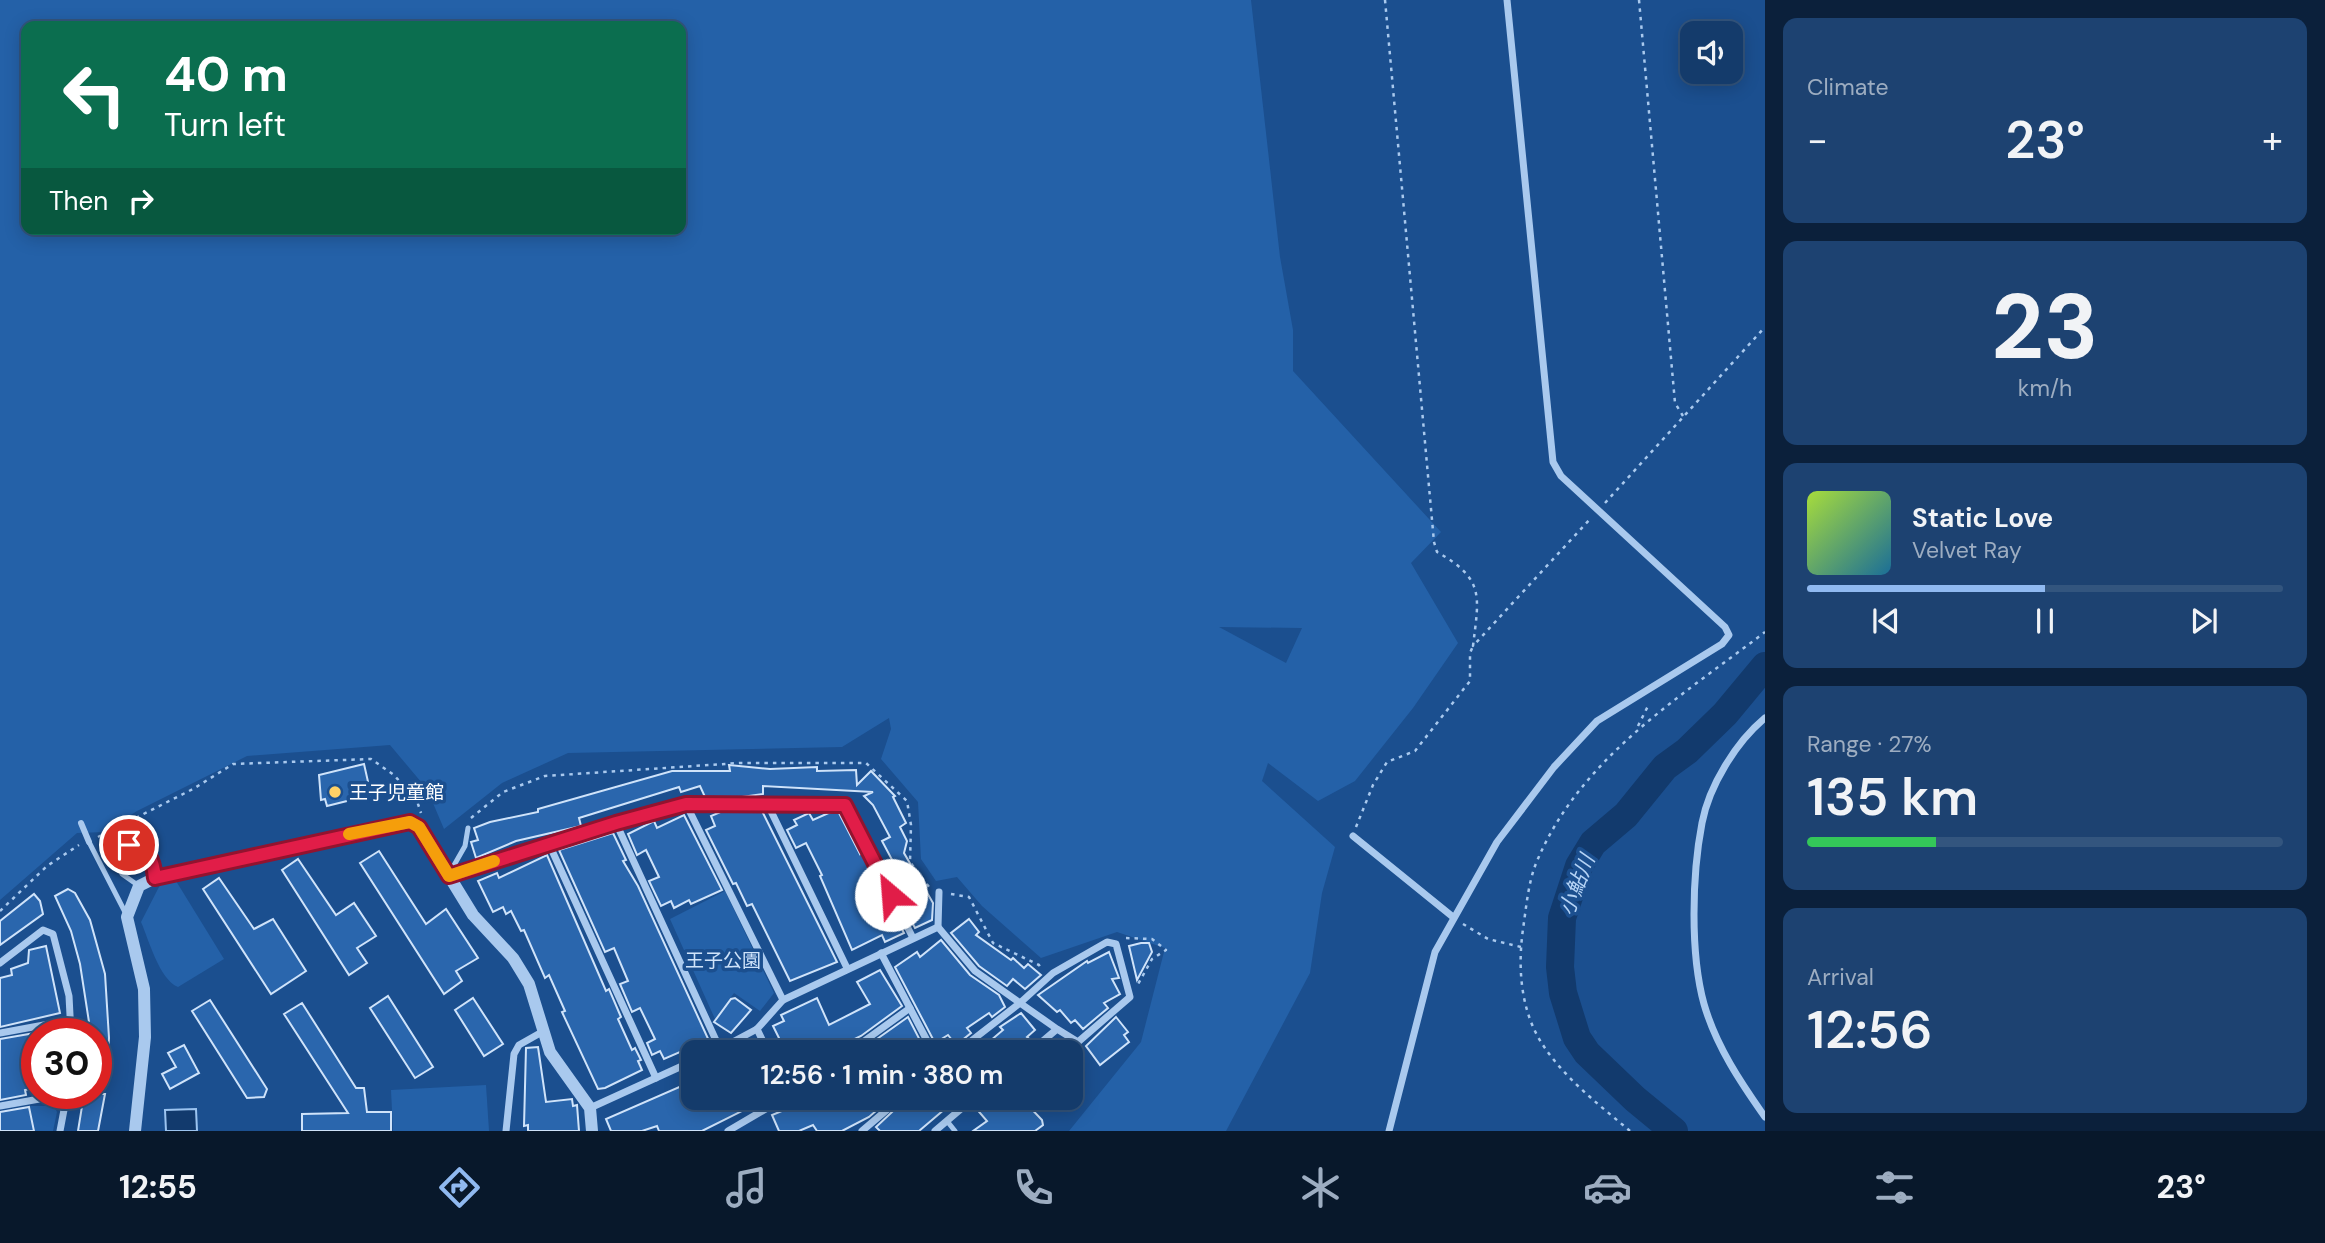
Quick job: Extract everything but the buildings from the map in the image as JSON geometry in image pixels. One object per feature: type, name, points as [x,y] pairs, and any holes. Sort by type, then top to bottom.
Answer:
[{"type":"street","points":[[1389,1131],[1435,952],[1497,842],[1580,737],[1614,708],[1722,644],[1728,635],[1725,627],[1561,477],[1549,451],[1507,0]]},
{"type":"street","points":[[1765,719],[1734,754],[1717,784],[1702,822],[1695,943],[1704,1004],[1715,1032],[1738,1078],[1765,1118]]},
{"type":"street","points":[[686,804],[783,1000]]},
{"type":"street","points":[[452,874],[686,804],[845,805],[913,938]]},
{"type":"street","points":[[768,805],[847,968]]},
{"type":"street","points":[[81,823],[89,842]]},
{"type":"street","points":[[135,1131],[145,1037],[144,989],[127,917],[139,886],[155,878],[398,823],[415,825],[452,874],[473,915],[513,958],[529,984],[550,1052],[590,1108],[592,1131]]},
{"type":"street","points":[[616,823],[712,1040]]},
{"type":"street","points":[[1353,836],[1453,917]]},
{"type":"street","points":[[549,844],[656,1078]]},
{"type":"street","points":[[939,892],[938,927],[975,971],[1020,1003],[1057,1029],[1078,1042],[1130,997],[1116,944],[1107,942],[1045,979],[1020,1003],[972,1040]]},
{"type":"street","points":[[738,1040],[757,1030],[783,1000],[938,927]]},
{"type":"street","points":[[0,964],[43,930],[53,934],[69,996],[71,1018]]},
{"type":"street","points":[[881,953],[927,1040]]},
{"type":"street","points":[[866,1040],[910,1008]]},
{"type":"street","points":[[0,1033],[21,1029]]},
{"type":"street","points":[[1044,1040],[1057,1029]]},
{"type":"street","points":[[757,1030],[762,1040]]},
{"type":"street","points":[[506,1131],[514,1054],[519,1045],[542,1032]]},
{"type":"street","points":[[590,1108],[681,1067]]},
{"type":"street","points":[[0,1106],[21,1102]]},
{"type":"street","points":[[61,1131],[65,1109]]},
{"type":"street","points":[[728,1131],[764,1110]]},
{"type":"street","points":[[862,1131],[887,1110]]},
{"type":"street","points":[[935,1131],[960,1110]]},
{"type":"lane","points":[[452,874],[465,846],[468,828]]},
{"type":"lane","points":[[89,842],[127,917]]},
{"type":"lane","points":[[139,886],[122,874],[116,862],[119,852],[129,845],[141,847],[149,855],[153,861],[155,878]]},
{"type":"lane","points":[[947,1121],[956,1131]]},
{"type":"path","points":[[1385,0],[1434,542],[1437,552],[1462,567],[1473,583],[1479,603],[1474,646]]},
{"type":"path","points":[[1639,0],[1675,403],[1683,416]]},
{"type":"path","points":[[1353,836],[1373,785],[1387,762],[1415,751],[1470,681],[1470,653],[1474,646],[1765,327]]},
{"type":"path","points":[[1630,1131],[1556,1064],[1537,1035],[1528,1011],[1520,970],[1521,947],[1534,868],[1557,821],[1637,729],[1765,632]]},
{"type":"path","points":[[0,911],[47,866],[193,789],[233,764],[371,759],[394,775],[417,801],[422,814],[415,825]]},
{"type":"path","points":[[468,828],[469,820],[503,792],[545,776],[738,762],[866,763],[907,801],[911,825],[910,862],[931,890],[969,897],[993,943],[1039,965],[1045,979]]},
{"type":"path","points":[[1453,917],[1488,939],[1521,947]]},
{"type":"path","points":[[1116,944],[1125,938],[1152,939],[1166,950],[1153,959],[1140,985],[1128,991]]},
{"type":"green space","points":[[0,0],[1251,0],[1280,257],[1293,330],[1293,371],[1441,532],[1411,563],[1458,643],[1413,708],[1355,781],[1318,801],[1268,763],[1262,781],[1335,847],[1322,893],[1310,973],[1226,1131],[1069,1131],[1141,1042],[1165,948],[1117,932],[1041,958],[982,906],[957,877],[936,881],[921,859],[918,802],[881,759],[891,729],[889,718],[842,747],[568,753],[502,783],[444,829],[427,789],[390,745],[247,756],[137,811],[104,832],[77,833],[0,900]],"holes":[[[1219,627],[1301,628],[1286,663]]]},
{"type":"green space","points":[[176,881],[224,959],[178,987],[171,983],[160,968],[141,922],[160,885]]},
{"type":"green space","name":"王子公園","points":[[725,891],[774,993],[760,1011],[734,993],[715,1019],[670,919]]},
{"type":"green space","points":[[486,1085],[489,1131],[393,1131],[391,1090]]},
{"type":"green space","points":[[31,1109],[56,1109],[53,1131],[35,1131]]},
{"type":"shaded area","points":[[196,1109],[197,1131],[166,1131],[165,1110]]},
{"type":"waterway","name":"小鮎川","points":[[1674,1131],[1635,1099],[1587,1053],[1577,1038],[1563,993],[1560,967],[1562,918],[1579,866],[1593,843],[1626,815],[1665,767],[1687,751],[1725,714],[1765,666]]},
{"type":"slow traffic","points":[[349,834],[410,822],[419,827],[449,876],[494,861]]},
{"type":"place","name":"王子児童館","points":[[335,792]]},
{"type":"route","points":[[129,845],[141,847],[149,855],[153,861],[155,878],[410,822],[419,827],[449,876],[616,823],[686,804],[845,805],[891,895]]}]
